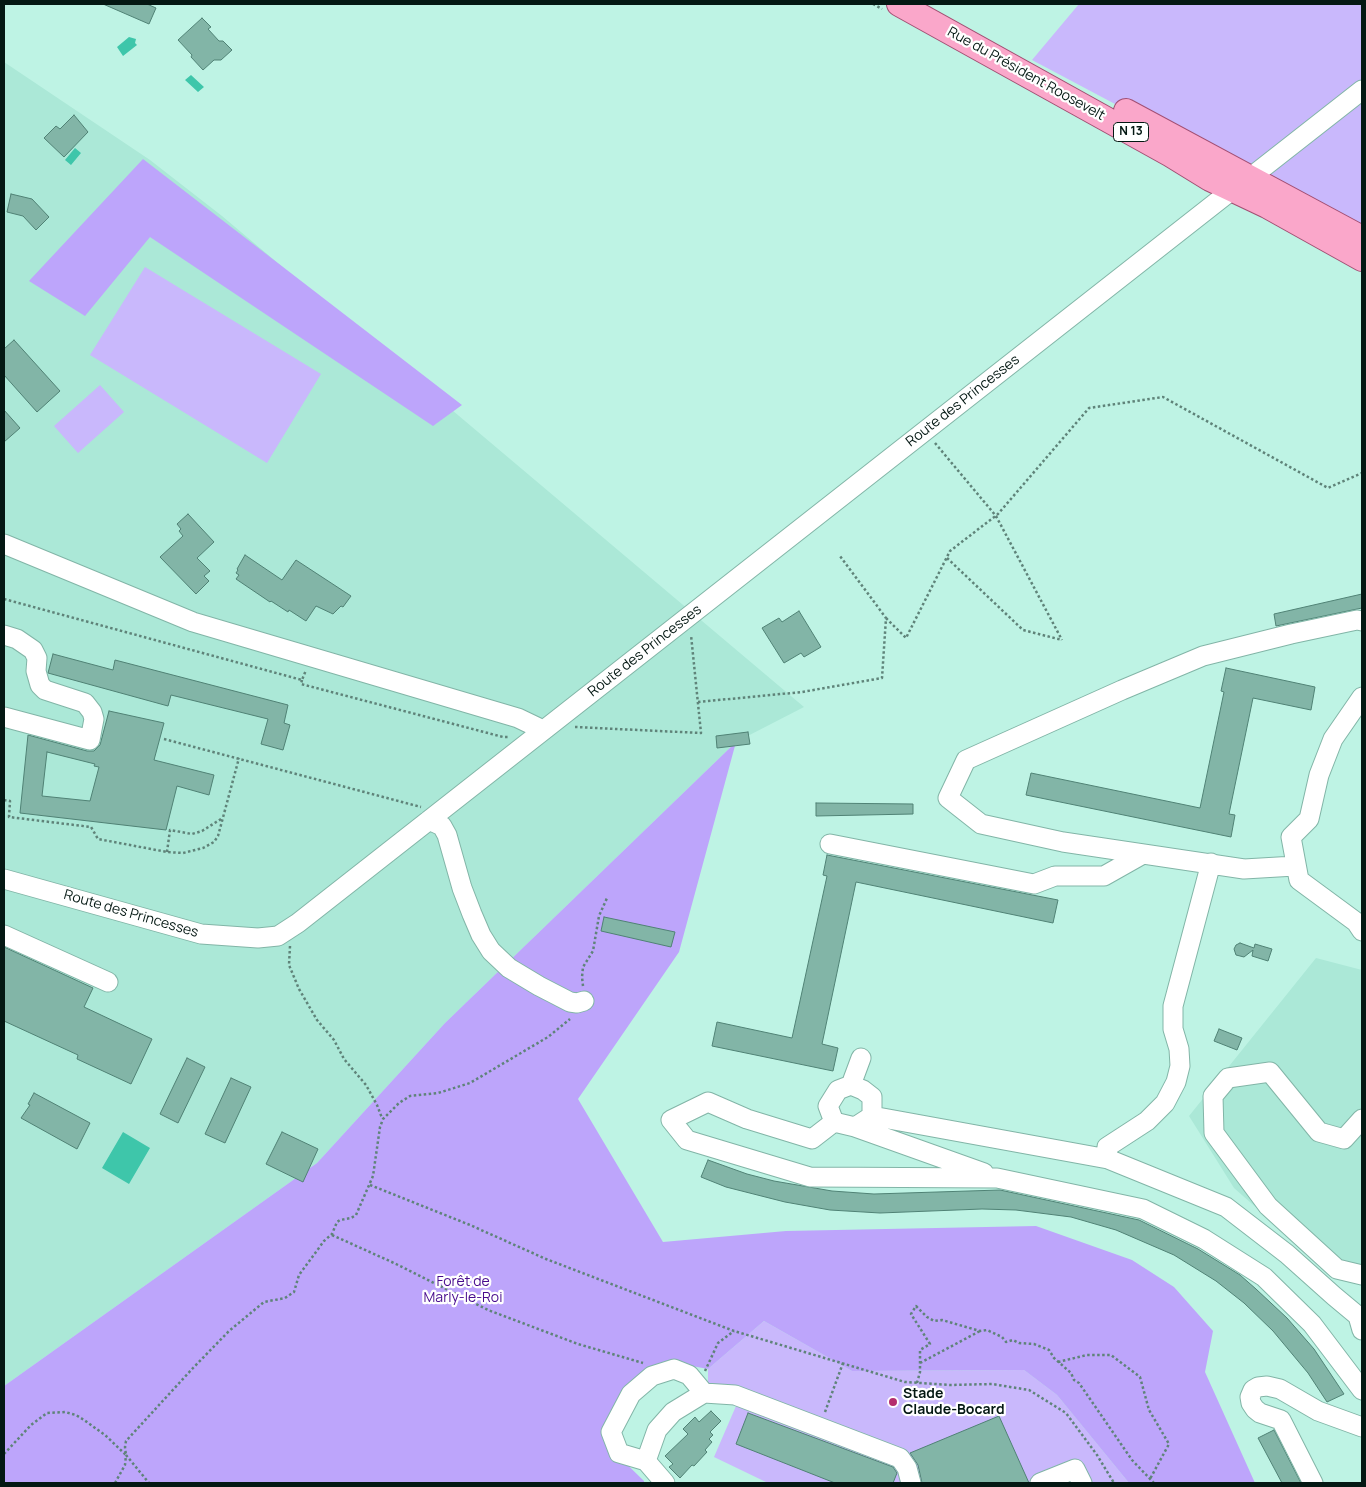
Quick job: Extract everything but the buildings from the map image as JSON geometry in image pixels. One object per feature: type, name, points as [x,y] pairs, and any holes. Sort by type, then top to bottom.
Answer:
[{"type":"main road","name":"Rue du Président Roosevelt","points":[[899,4],[1171,155],[1210,179],[1241,184],[1267,206],[1362,259]]},
{"type":"main road","name":"Rue du Président Roosevelt","points":[[930,4],[1241,184],[1362,238]]},
{"type":"street","name":"Route des Princesses","points":[[4,879],[201,934],[258,938],[278,936],[291,928],[425,814],[543,731],[1362,90]]},
{"type":"street","points":[[4,544],[193,622],[518,718],[543,731]]},
{"type":"street","points":[[1296,866],[1244,869],[1063,842],[981,824],[948,798],[966,760],[1122,690],[1204,656],[1291,634],[1357,620],[1362,621]]},
{"type":"street","points":[[4,635],[17,638],[33,650],[37,658],[36,671],[40,686],[45,690],[85,703],[92,712],[94,719],[90,740],[4,718]]},
{"type":"street","points":[[1362,697],[1333,739],[1319,775],[1309,819],[1291,837],[1299,880],[1356,922],[1362,931]]},
{"type":"street","points":[[425,814],[442,826],[447,835],[472,914],[481,935],[491,951],[509,968],[539,986],[570,1002],[584,1001]]},
{"type":"street","points":[[830,844],[1034,884],[1055,876],[1104,876],[1143,854]]},
{"type":"street","points":[[1108,1159],[1107,1147],[1147,1121],[1165,1103],[1176,1082],[1180,1066],[1178,1049],[1172,1029],[1173,1006],[1211,863]]},
{"type":"street","points":[[4,934],[108,982]]},
{"type":"street","points":[[852,1085],[861,1058]]},
{"type":"street","points":[[1362,1119],[1344,1139],[1319,1132],[1270,1072],[1228,1078],[1213,1096],[1214,1133],[1268,1206],[1336,1269],[1362,1275]]},
{"type":"street","points":[[834,1122],[828,1106],[838,1090],[852,1085],[872,1097],[872,1116]]},
{"type":"street","points":[[834,1122],[812,1139],[747,1118],[708,1102],[671,1120],[687,1140],[810,1177],[997,1178]]},
{"type":"street","points":[[855,1127],[872,1116],[1108,1159],[1226,1208],[1287,1254],[1361,1320]]},
{"type":"street","points":[[834,1122],[855,1127],[997,1178],[1143,1209],[1204,1239],[1264,1277],[1312,1324],[1360,1378]]},
{"type":"street","points":[[665,1483],[646,1461],[619,1453],[611,1432],[631,1394],[652,1376],[674,1369],[689,1375],[701,1389],[734,1395],[900,1458],[907,1468],[911,1483]]},
{"type":"street","points":[[1313,1483],[1281,1420],[1260,1414],[1251,1403],[1250,1397],[1253,1390],[1258,1387],[1267,1386],[1280,1389],[1318,1411],[1362,1427]]},
{"type":"street","points":[[646,1461],[657,1430],[673,1412],[701,1389]]},
{"type":"street","points":[[1040,1483],[1075,1469],[1082,1483]]},
{"type":"path","points":[[840,556],[886,618],[906,638],[950,551],[996,516],[1089,408],[1162,396],[1328,488],[1362,472]]},
{"type":"path","points":[[925,431],[996,516],[1062,640],[1023,630],[947,558]]},
{"type":"path","points":[[4,600],[302,680]]},
{"type":"path","points":[[310,657],[302,684],[503,737],[543,731],[701,733],[689,616]]},
{"type":"path","points":[[698,702],[802,692],[882,678],[886,618]]},
{"type":"path","points":[[164,739],[239,758],[425,814]]},
{"type":"path","points":[[4,800],[10,801],[9,817],[91,827],[98,839],[167,852],[190,851],[203,848],[214,842],[218,836],[239,758]]},
{"type":"path","points":[[167,852],[170,830],[192,834],[202,832],[223,818]]},
{"type":"path","points":[[383,1119],[399,1103],[410,1096],[438,1093],[470,1084],[481,1078],[548,1037],[578,1012],[584,1001],[583,967],[593,951],[599,916],[607,898]]},
{"type":"path","points":[[115,1483],[125,1465],[126,1441],[131,1435],[229,1331],[264,1302],[284,1298],[294,1292],[299,1275],[324,1241],[332,1234],[336,1224],[340,1220],[356,1216],[370,1186],[383,1119],[378,1105],[366,1085],[344,1059],[334,1040],[317,1020],[299,989],[289,965],[291,928]]},
{"type":"path","points":[[370,1186],[470,1225],[546,1258],[734,1331],[905,1382],[951,1385],[992,1384],[1029,1390],[1066,1414],[1097,1455],[1114,1483]]},
{"type":"path","points":[[332,1234],[488,1310],[578,1344],[634,1361],[674,1369]]},
{"type":"path","points":[[917,1382],[920,1372],[920,1350],[930,1344],[911,1314],[916,1306],[934,1321],[942,1320],[980,1331]]},
{"type":"path","points":[[920,1363],[980,1331],[987,1330],[1002,1337],[1006,1342],[1013,1340],[1020,1343],[1034,1344],[1049,1350],[1058,1362],[1071,1373],[1074,1380],[1080,1383],[1132,1460],[1154,1483]]},
{"type":"path","points":[[701,1389],[718,1343],[734,1331]]},
{"type":"path","points":[[1058,1362],[1087,1356],[1111,1356],[1140,1377],[1149,1410],[1169,1444],[1150,1479]]},
{"type":"path","points":[[826,1410],[843,1363]]},
{"type":"path","points":[[4,1454],[31,1425],[47,1413],[65,1412],[76,1415],[105,1435],[126,1455],[148,1483]]},
{"type":"shaded area","points":[[1079,4],[1362,4],[1362,235],[1032,60]]},
{"type":"shaded area","points":[[129,37],[136,39],[135,43],[137,45],[123,56],[117,47]]},
{"type":"shaded area","points":[[4,62],[150,160],[222,216],[804,707],[736,742],[445,1023],[317,1163],[4,1386]]},
{"type":"shaded area","points":[[191,75],[204,87],[198,92],[185,80]]},
{"type":"shaded area","points":[[75,148],[81,153],[71,165],[65,160]]},
{"type":"shaded area","points":[[145,267],[321,374],[267,463],[90,355]]},
{"type":"shaded area","points":[[100,385],[124,412],[78,453],[54,426]]},
{"type":"shaded area","points":[[1316,958],[1362,970],[1362,1282],[1337,1279],[1234,1188],[1189,1116]]},
{"type":"shaded area","points":[[123,1132],[150,1148],[129,1184],[102,1168]]},
{"type":"shaded area","name":"Stade Claude-Bocard","points":[[764,1321],[852,1371],[1024,1370],[1057,1395],[1129,1483],[768,1483],[714,1457],[736,1406],[708,1399],[708,1369]]},
{"type":"green space","points":[[143,159],[462,405],[433,426],[150,237],[85,316],[29,281]]},
{"type":"green space","name":"Forêt de Marly-le-Roi","points":[[736,742],[679,952],[578,1099],[663,1242],[786,1231],[1036,1226],[1132,1260],[1174,1287],[1213,1331],[1205,1372],[1255,1483],[1129,1483],[1057,1395],[1024,1370],[852,1371],[764,1321],[708,1369],[665,1361],[633,1381],[604,1442],[644,1483],[4,1483],[4,1386],[317,1163],[445,1023]]},
{"type":"place","name":"Stade Claude-Bocard","points":[[893,1402]]}]
